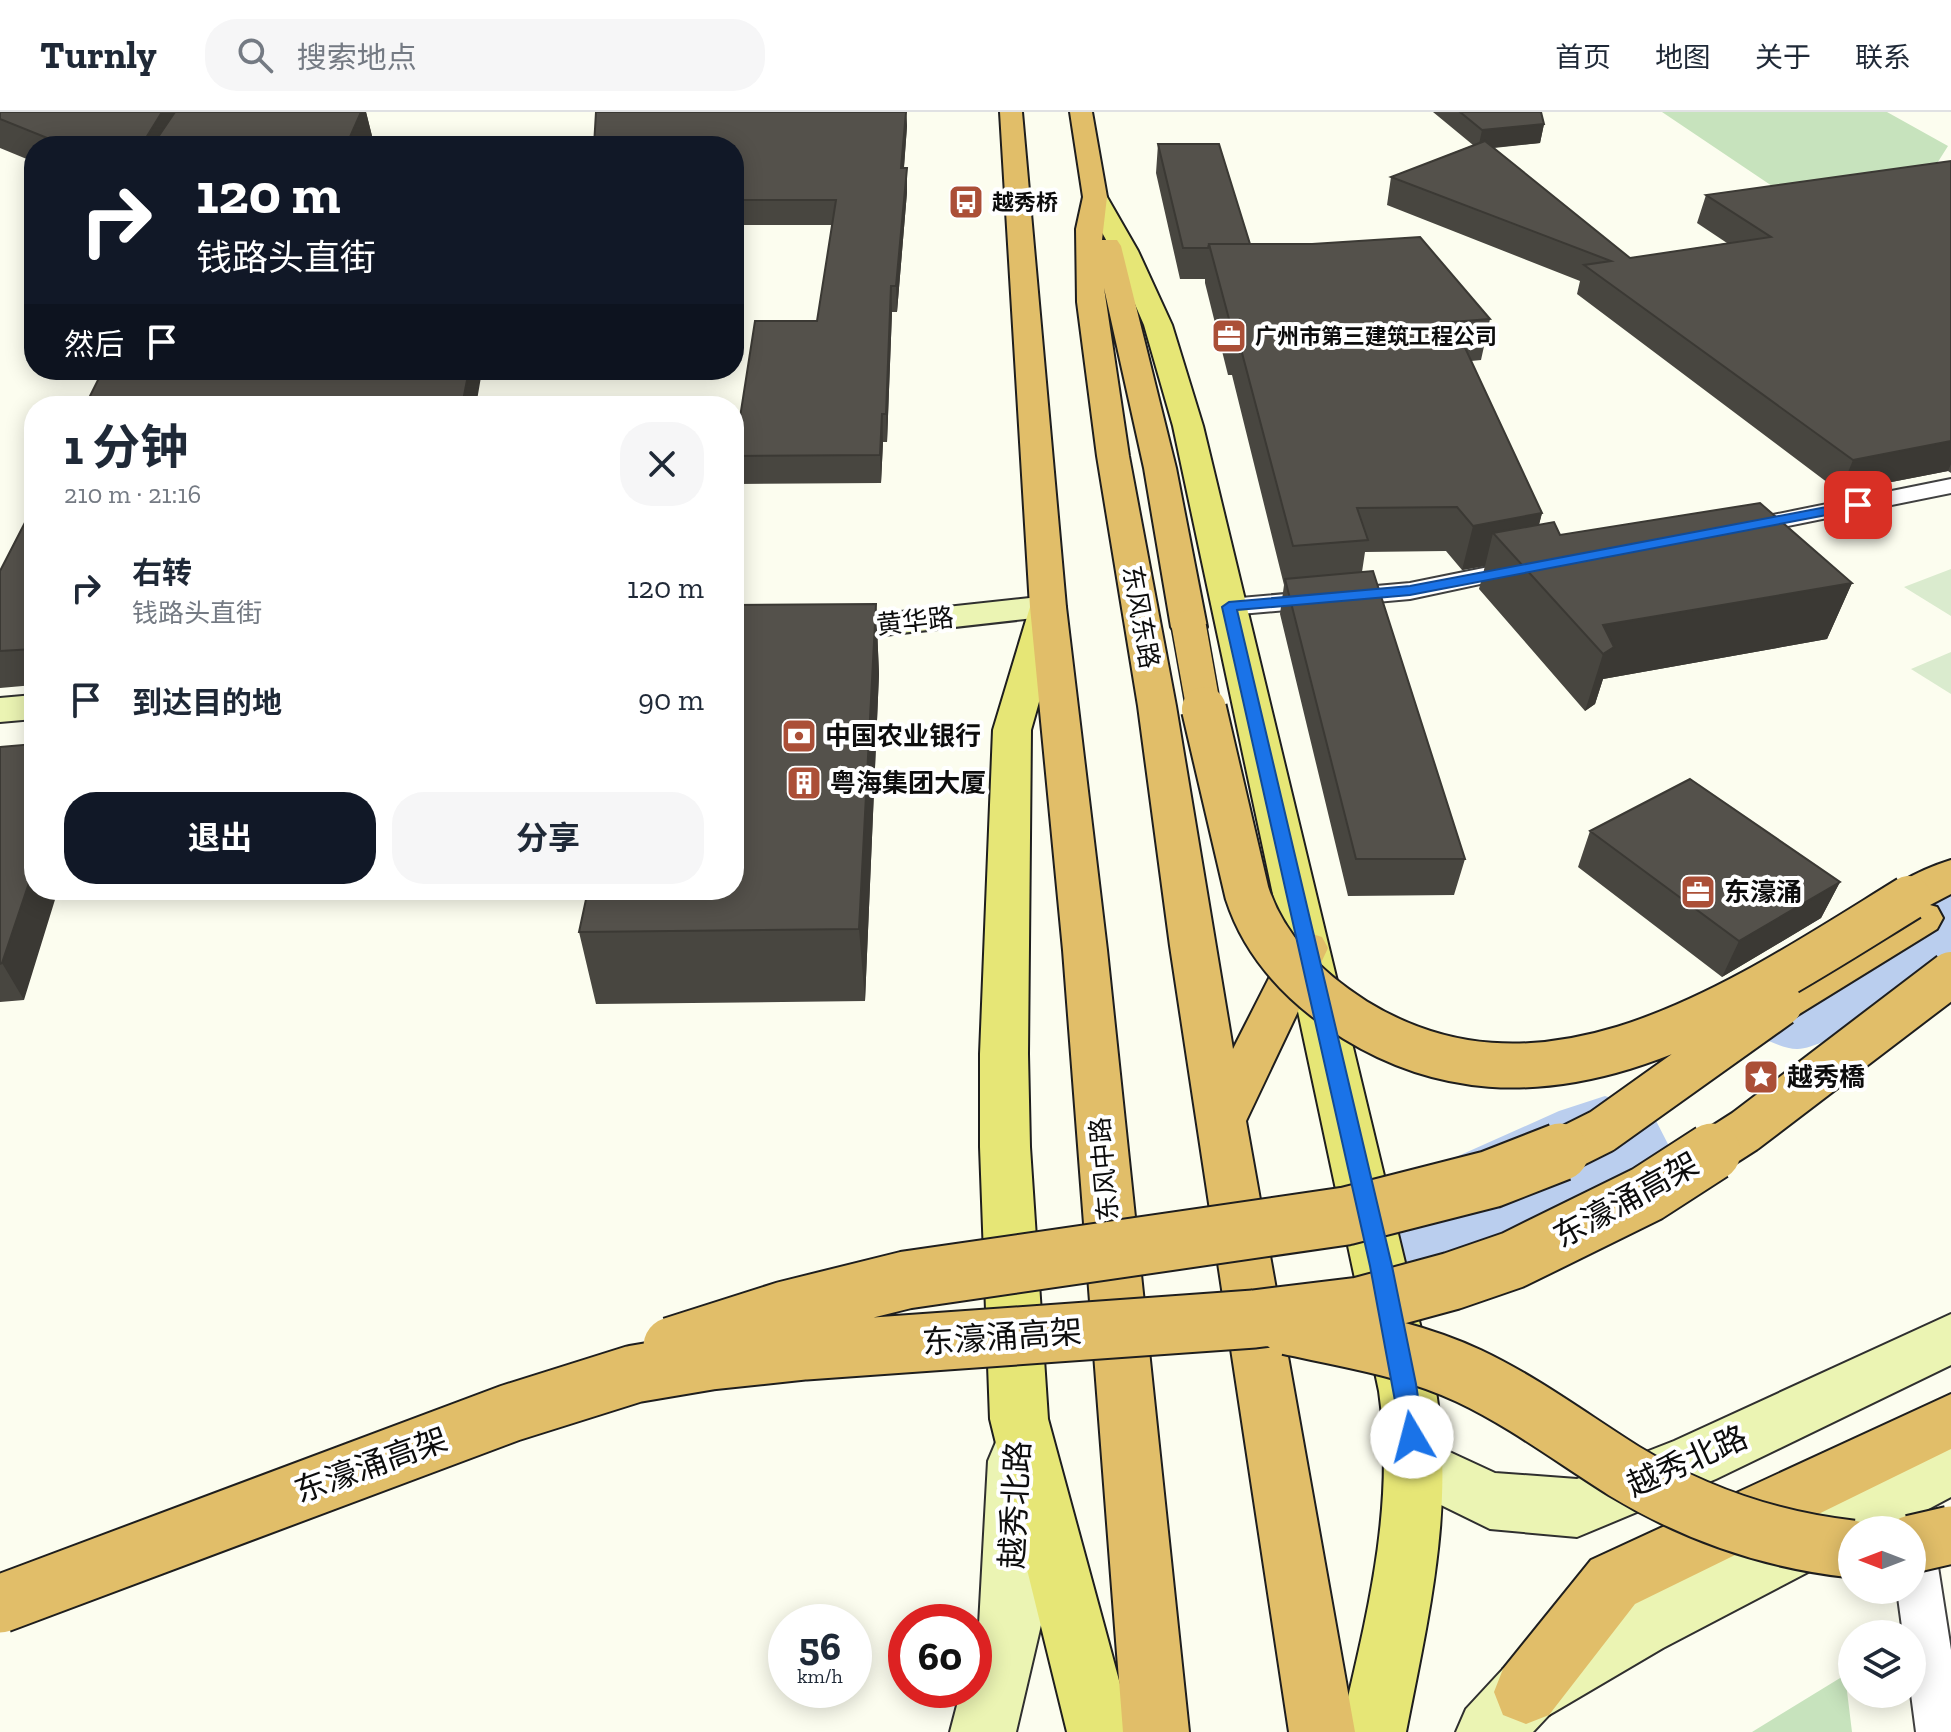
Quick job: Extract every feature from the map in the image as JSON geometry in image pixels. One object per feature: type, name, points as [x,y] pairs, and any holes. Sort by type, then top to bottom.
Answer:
[{"type":"highway","points":[[1011,112],[1048,607]]},
{"type":"highway","name":"东风东路","points":[[1081,112],[1095,197],[1089,229],[1091,302],[1221,1121]]},
{"type":"highway","points":[[1095,197],[1160,468],[1226,809],[1245,885],[1260,927],[1293,970],[1336,1010],[1401,1045],[1462,1065],[1515,1070],[1566,1065],[1700,1022],[1930,899],[1951,875]]},
{"type":"highway","name":"东风中路","points":[[1048,607],[1085,950],[1156,1732]]},
{"type":"highway","name":"东濠涌高架","points":[[0,1595],[621,1363],[785,1310],[906,1280],[1346,1216],[1491,1179],[1554,1155],[1602,1131],[1930,899]]},
{"type":"highway","points":[[1306,948],[1221,1121],[1322,1732]]},
{"type":"highway","name":"东濠涌高架","points":[[0,1604],[510,1413],[634,1374],[711,1361],[805,1351],[1254,1319],[1360,1306],[1410,1294],[1513,1260],[1647,1194],[1745,1131],[1951,974]]},
{"type":"highway","points":[[1254,1319],[1392,1348],[1431,1360],[1471,1376],[1524,1406],[1676,1500],[1742,1527],[1794,1541],[1838,1547]]},
{"type":"highway","points":[[1920,1491],[1951,1535]]},
{"type":"main road","points":[[1095,197],[1125,251],[1158,325],[1188,426],[1381,1266],[1405,1384],[1415,1463],[1413,1522],[1373,1732]]},
{"type":"main road","name":"黄华路","points":[[744,640],[1048,607]]},
{"type":"main road","points":[[1048,607],[1012,730],[1008,815],[1005,1147],[1019,1419],[1100,1732]]},
{"type":"main road","points":[[0,710],[24,708]]},
{"type":"main road","name":"越秀北路","points":[[1415,1463],[1490,1501],[1577,1508],[1695,1460],[1951,1338]]},
{"type":"main road","name":"越秀北路","points":[[983,1732],[1010,1625],[1019,1419]]},
{"type":"main road","points":[[1508,1712],[1641,1626],[1920,1491]]},
{"type":"lane","points":[[1719,533],[1951,486]]},
{"type":"lane","points":[[1229,607],[1410,591],[1541,565]]},
{"type":"lane","points":[[1920,1491],[1940,1732]]},
{"type":"green space","points":[[1662,112],[1887,112],[1948,146],[1936,165],[1778,190]]},
{"type":"green space","points":[[1951,569],[1951,616],[1904,587]]},
{"type":"green space","points":[[1951,652],[1951,694],[1911,669]]},
{"type":"green space","points":[[1838,1679],[1838,1708],[1849,1708],[1852,1732],[1752,1732]]},
{"type":"building","points":[[0,112],[162,112],[147,136],[42,136],[0,119]]},
{"type":"building","points":[[175,112],[361,112],[350,136],[159,136]]},
{"type":"building","points":[[596,112],[906,112],[901,168],[907,168],[896,286],[891,286],[886,414],[882,414],[880,455],[744,456],[743,396],[755,321],[817,321],[836,200],[744,200],[744,136],[595,136]]},
{"type":"building","points":[[1460,112],[1541,112],[1544,124],[1482,130]]},
{"type":"building","points":[[1485,141],[1630,258],[1771,237],[1706,195],[1951,161],[1951,441],[1853,460],[1584,265],[1611,261],[1391,177]]},
{"type":"building","points":[[1158,144],[1219,144],[1250,244],[1209,244],[1208,248],[1183,248]]},
{"type":"building","points":[[1420,237],[1490,319],[1453,322],[1542,513],[1473,526],[1457,507],[1357,508],[1368,540],[1293,546],[1237,334],[1233,334],[1209,244],[1312,244]]},
{"type":"building","points":[[98,380],[467,380],[464,396],[90,396]]},
{"type":"building","points":[[1760,503],[1852,583],[1603,625],[1614,647],[1603,654],[1493,533],[1554,522],[1560,535]]},
{"type":"building","points":[[24,524],[24,650],[0,651],[0,571]]},
{"type":"building","points":[[1373,571],[1465,859],[1356,859],[1285,579]]},
{"type":"building","points":[[876,604],[859,929],[579,932],[586,900],[744,900],[744,605]]},
{"type":"building","points":[[24,745],[24,898],[0,964],[0,747]]},
{"type":"building","points":[[1690,779],[1840,882],[1739,941],[1590,831]]},
{"type":"waterway","name":"东濠涌","points":[[1798,1005],[1814,993],[1951,921]]},
{"type":"waterway","name":"东濠涌","points":[[1439,1226],[1605,1148]]},
{"type":"place","name":"越秀桥","points":[[966,202]]},
{"type":"place","name":"广州市第三建筑工程公司","points":[[1229,336]]},
{"type":"place","name":"中国农业银行","points":[[799,736]]},
{"type":"place","name":"粤海集团大厦","points":[[804,783]]},
{"type":"place","name":"东濠涌","points":[[1698,892]]},
{"type":"place","name":"越秀橋","points":[[1761,1077]]},
{"type":"route","points":[[1412,1437],[1405,1384],[1381,1266],[1229,607],[1410,591],[1858,505]]}]
